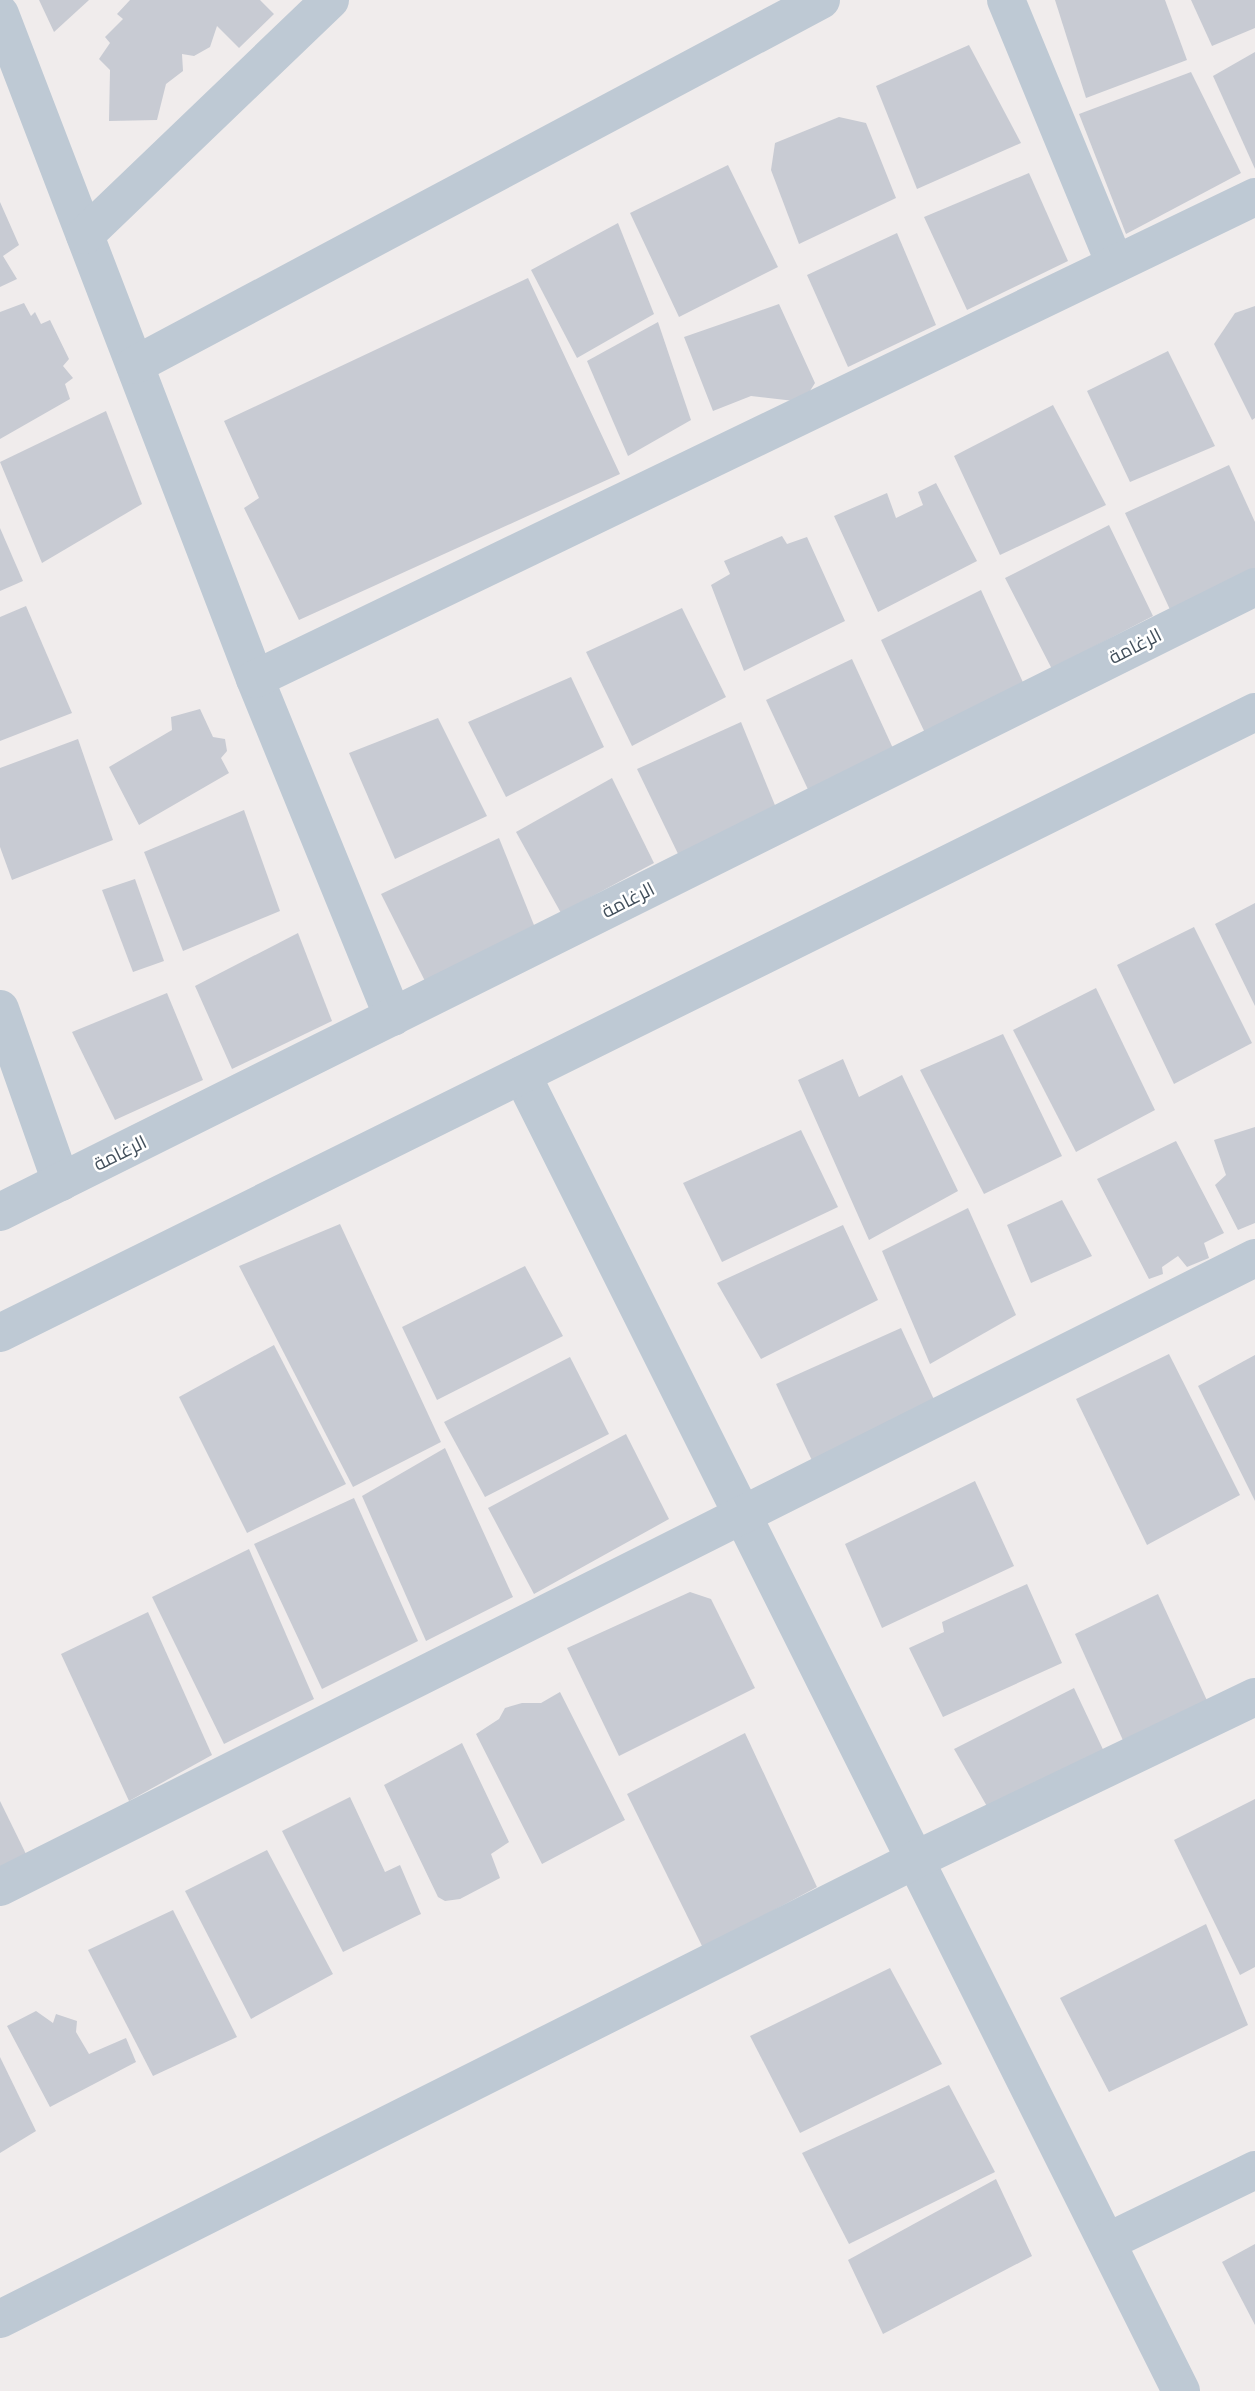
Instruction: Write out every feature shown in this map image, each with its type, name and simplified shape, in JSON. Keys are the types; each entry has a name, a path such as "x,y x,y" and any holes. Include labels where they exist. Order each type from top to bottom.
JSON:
{"street":[{"path":"85,235 330,0"},
{"path":"135,365 821,0"},
{"path":"1006,0 1115,264"},
{"path":"0,14 255,679 393,1017"},
{"path":"255,679 1255,197"},
{"name":"الرغامة","path":"0,1213 1255,587"},
{"path":"0,1333 1255,712"},
{"path":"0,1009 61,1182"},
{"path":"522,1075 1181,2391"},
{"path":"0,1887 741,1513 1255,1258"},
{"path":"0,2319 915,1860 1255,1697"},
{"path":"1107,2242 1255,2170"}],"building":[{"path":"39,0 89,0 54,32"},
{"path":"130,0 260,0 274,14 239,48 217,26 210,47 194,56 182,54 183,71 166,84 157,120 109,121 110,70 99,59 110,43 105,37 123,19 117,14"},
{"path":"1055,0 1165,0 1187,60 1086,98"},
{"path":"1191,0 1255,0 1255,28 1212,46"},
{"path":"969,45 1021,143 917,189 876,86"},
{"path":"1255,52 1255,169 1213,76"},
{"path":"1191,72 1241,173 1126,234 1079,114"},
{"path":"839,117 866,123 896,198 799,244 771,170 775,143"},
{"path":"728,165 778,267 679,317 630,213"},
{"path":"1029,173 1068,261 967,310 924,217"},
{"path":"0,202 19,245 3,256 17,279 0,287"},
{"path":"618,223 654,314 577,358 531,270"},
{"path":"897,233 936,325 848,367 807,275"},
{"path":"528,278 620,474 299,620 244,508 259,498 224,421"},
{"path":"24,303 31,316 35,312 41,324 50,320 69,359 63,366 73,378 65,384 70,399 0,439 0,312"},
{"path":"779,304 815,383 803,402 751,396 713,411 684,337"},
{"path":"1255,306 1255,418 1252,420 1214,344 1235,313"},
{"path":"658,322 691,420 628,456 587,361"},
{"path":"1168,351 1215,446 1130,482 1087,391"},
{"path":"1053,405 1106,505 1000,555 954,456"},
{"path":"106,411 142,504 42,563 0,462"},
{"path":"1229,465 1255,522 1255,578 1173,616 1125,513"},
{"path":"936,483 977,561 878,612 834,516 887,493 896,518 923,505 918,492"},
{"path":"1109,525 1153,616 1074,657 1055,675 1005,578"},
{"path":"0,528 23,581 0,591"},
{"path":"782,536 787,544 807,537 845,621 744,671 711,585 730,574 724,561"},
{"path":"981,590 1026,689 926,735 881,640"},
{"path":"26,606 72,713 0,741 0,617"},
{"path":"682,608 726,697 632,746 586,652"},
{"path":"852,659 897,757 812,798 766,700"},
{"path":"571,677 604,747 506,797 468,722"},
{"path":"200,709 213,737 225,739 227,751 221,758 229,773 139,825 109,767 172,730 171,717"},
{"path":"438,718 487,816 395,859 349,753"},
{"path":"741,722 779,815 681,860 637,769"},
{"path":"78,739 113,840 12,880 0,847 0,768"},
{"path":"612,778 654,863 561,913 516,832"},
{"path":"244,810 280,911 183,951 144,852"},
{"path":"499,838 538,935 429,989 381,894"},
{"path":"135,879 164,961 133,972 102,890"},
{"path":"1255,903 1255,1006 1215,924"},
{"path":"1194,927 1252,1043 1174,1084 1117,965"},
{"path":"298,933 332,1021 232,1069 195,986"},
{"path":"1096,988 1155,1110 1076,1152 1013,1030"},
{"path":"167,993 203,1080 115,1120 72,1032"},
{"path":"1003,1034 1062,1156 984,1194 920,1070"},
{"path":"843,1059 859,1097 902,1075 958,1191 869,1240 798,1080"},
{"path":"1255,1127 1255,1223 1238,1230 1215,1185 1226,1175 1214,1140"},
{"path":"801,1130 838,1207 722,1262 683,1183"},
{"path":"1176,1141 1224,1233 1204,1243 1209,1258 1187,1267 1178,1256 1162,1267 1163,1274 1149,1279 1097,1179"},
{"path":"1062,1200 1092,1256 1031,1283 1007,1225"},
{"path":"968,1208 1016,1315 930,1364 882,1251"},
{"path":"340,1224 441,1442 353,1487 239,1266"},
{"path":"843,1225 878,1300 761,1359 717,1283"},
{"path":"525,1266 563,1336 437,1400 402,1327"},
{"path":"901,1328 937,1406 816,1469 776,1384"},
{"path":"274,1345 346,1484 247,1533 179,1397"},
{"path":"1169,1354 1240,1495 1147,1545 1076,1399"},
{"path":"1255,1355 1255,1501 1198,1386"},
{"path":"570,1357 609,1434 485,1497 444,1422"},
{"path":"626,1434 669,1519 534,1594 488,1508"},
{"path":"445,1448 513,1597 426,1641 362,1496"},
{"path":"975,1481 1014,1566 882,1628 845,1544"},
{"path":"354,1498 418,1641 322,1689 254,1544"},
{"path":"249,1549 314,1699 224,1744 152,1597"},
{"path":"1027,1584 1062,1663 943,1717 909,1648 944,1632 942,1622"},
{"path":"690,1592 711,1599 755,1688 619,1756 567,1648"},
{"path":"1158,1594 1210,1707 1126,1747 1075,1634"},
{"path":"148,1612 212,1755 129,1801 61,1654"},
{"path":"1074,1688 1108,1760 992,1815 954,1749"},
{"path":"560,1692 625,1820 542,1864 476,1734 499,1719 505,1708 522,1703 541,1703"},
{"path":"745,1733 817,1887 703,1948 627,1794"},
{"path":"462,1743 509,1842 491,1854 500,1878 460,1899 445,1901 438,1897 384,1785"},
{"path":"350,1797 385,1872 400,1865 421,1914 343,1952 282,1831"},
{"path":"1255,1799 1255,1967 1240,1975 1174,1840"},
{"path":"0,1801 26,1854 0,1868"},
{"path":"267,1850 333,1974 251,2019 185,1891"},
{"path":"173,1910 237,2037 153,2076 88,1950"},
{"path":"1206,1924 1248,2025 1109,2092 1060,1998"},
{"path":"890,1968 942,2064 800,2133 750,2036"},
{"path":"36,2011 53,2023 56,2014 77,2021 76,2032 89,2054 126,2038 136,2062 50,2107 7,2026"},
{"path":"0,2057 36,2131 0,2153"},
{"path":"949,2085 995,2172 849,2244 802,2153"},
{"path":"996,2179 1032,2256 883,2334 848,2260"},
{"path":"1255,2244 1255,2325 1222,2262"}]}
